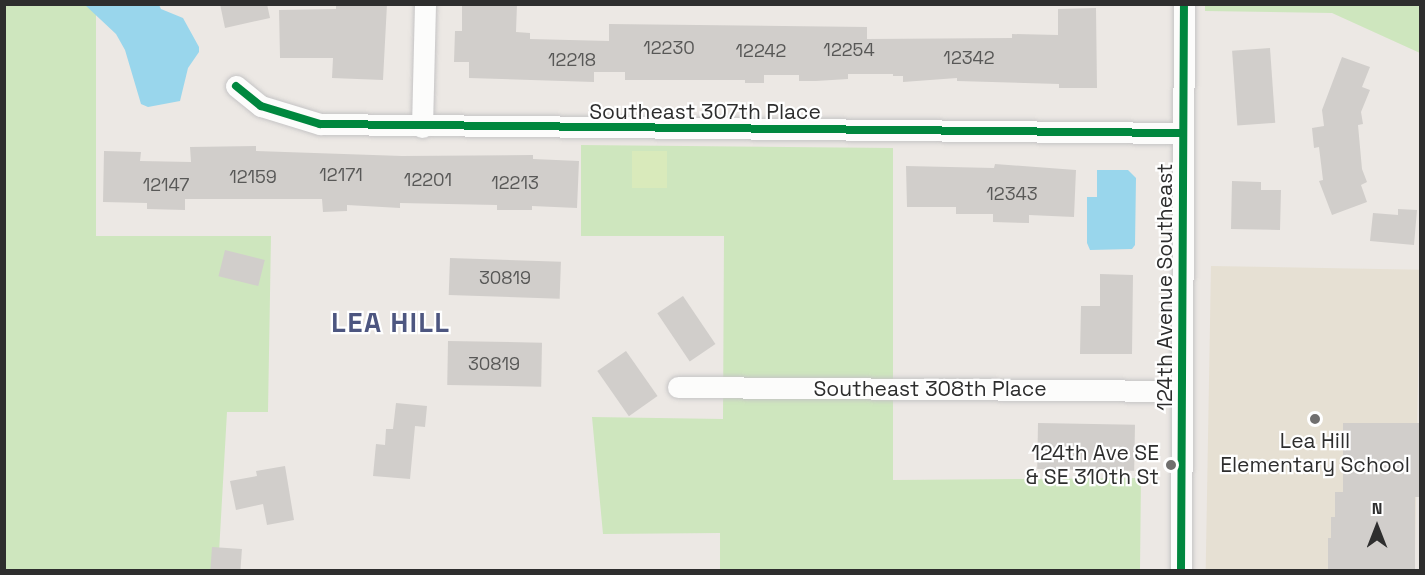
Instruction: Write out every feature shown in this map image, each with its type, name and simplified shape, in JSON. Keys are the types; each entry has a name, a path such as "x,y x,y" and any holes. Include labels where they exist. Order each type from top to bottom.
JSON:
{"street":[{"path":"422,127 425,4"},
{"name":"124th Avenue Southeast","path":"1181,570 1184,4"},
{"name":"Southeast 307th Place","path":"236,86 261,106 320,124 422,127 1184,133"},
{"name":"Southeast 308th Place","path":"678,387 1182,391"}],"shaded area":[{"name":"Lea Hill Elementary School","path":"1211,266 1420,270 1415,570 1206,570"}],"green space":[{"path":"4,5 96,5 96,236 271,236 268,412 227,412 218,570 5,570"},
{"path":"1205,5 1420,5 1420,53 1332,13 1205,11"},
{"path":"581,145 893,148 893,480 1141,478 1140,570 720,570 720,533 603,534 592,417 723,419 724,236 581,236"},
{"path":"632,151 667,151 667,188 632,188"}],"water":[{"path":"85,5 159,5 161,9 183,18 199,47 199,52 188,68 180,101 148,107 141,104 125,50 116,34"},
{"path":"1097,170 1128,170 1136,178 1135,245 1132,249 1090,250 1087,243 1087,197 1097,197"}],"building":[{"path":"220,4 267,4 270,18 225,28"},
{"path":"336,4 387,4 383,80 332,78 333,58 280,58 279,10 336,9"},
{"path":"462,4 517,4 516,32 530,33 530,39 609,41 609,24 867,27 867,39 1012,38 1012,34 1058,35 1058,9 1096,8 1097,88 1059,88 1059,84 957,81 957,78 903,82 903,76 893,76 893,74 848,74 848,79 816,81 799,81 799,75 764,75 764,83 745,83 745,80 625,80 625,72 594,72 594,82 469,78 469,62 454,62 455,31 462,31"},
{"path":"1270,48 1275,123 1237,125 1232,51"},
{"path":"1342,57 1370,67 1362,87 1370,90 1361,112 1363,124 1358,125 1362,169 1367,182 1361,185 1367,202 1332,215 1319,181 1323,180 1319,147 1314,148 1312,128 1324,126 1322,110"},
{"path":"256,146 256,151 402,156 533,155 533,159 579,161 577,208 532,206 532,210 497,210 497,205 400,203 400,208 347,205 347,211 323,212 322,199 185,199 185,210 147,209 147,203 103,202 104,151 141,152 140,161 191,162 190,147"},
{"path":"995,164 1076,170 1074,217 1029,215 1029,223 993,222 993,214 956,214 956,207 907,207 906,166 994,168"},
{"path":"1232,181 1261,182 1261,190 1281,190 1280,230 1231,229"},
{"path":"1398,209 1417,210 1414,245 1370,241 1373,213 1398,215"},
{"path":"225,250 265,260 258,286 218,276"},
{"path":"450,258 561,262 560,299 449,295"},
{"path":"1100,274 1133,275 1132,354 1080,354 1081,306 1100,306"},
{"path":"683,296 715,344 690,361 657,313"},
{"path":"448,341 542,343 541,387 447,385"},
{"path":"626,351 658,396 629,416 597,371"},
{"path":"396,403 427,406 425,427 415,426 410,479 373,476 376,444 385,445 386,429 393,429"},
{"path":"1038,423 1135,425 1134,471 1037,469"},
{"path":"1343,423 1420,423 1420,497 1415,497 1415,570 1328,570 1328,538 1331,538 1331,517 1335,517 1335,492 1343,492"},
{"path":"285,466 294,520 267,525 263,504 236,510 230,481 257,476 256,471"},
{"path":"212,547 242,549 240,570 210,570"}],"cycle path":[{"path":"1181,570 1184,4"},
{"path":"236,86 261,106 320,124 1183,133"}],"place":[{"name":"Lea Hill Elementary School","path":"1315,419"},
{"name":"124th Ave SE & SE 310th St","path":"1171,465"}],"district":[{"name":"LEA HILL","path":"391,323"}]}
